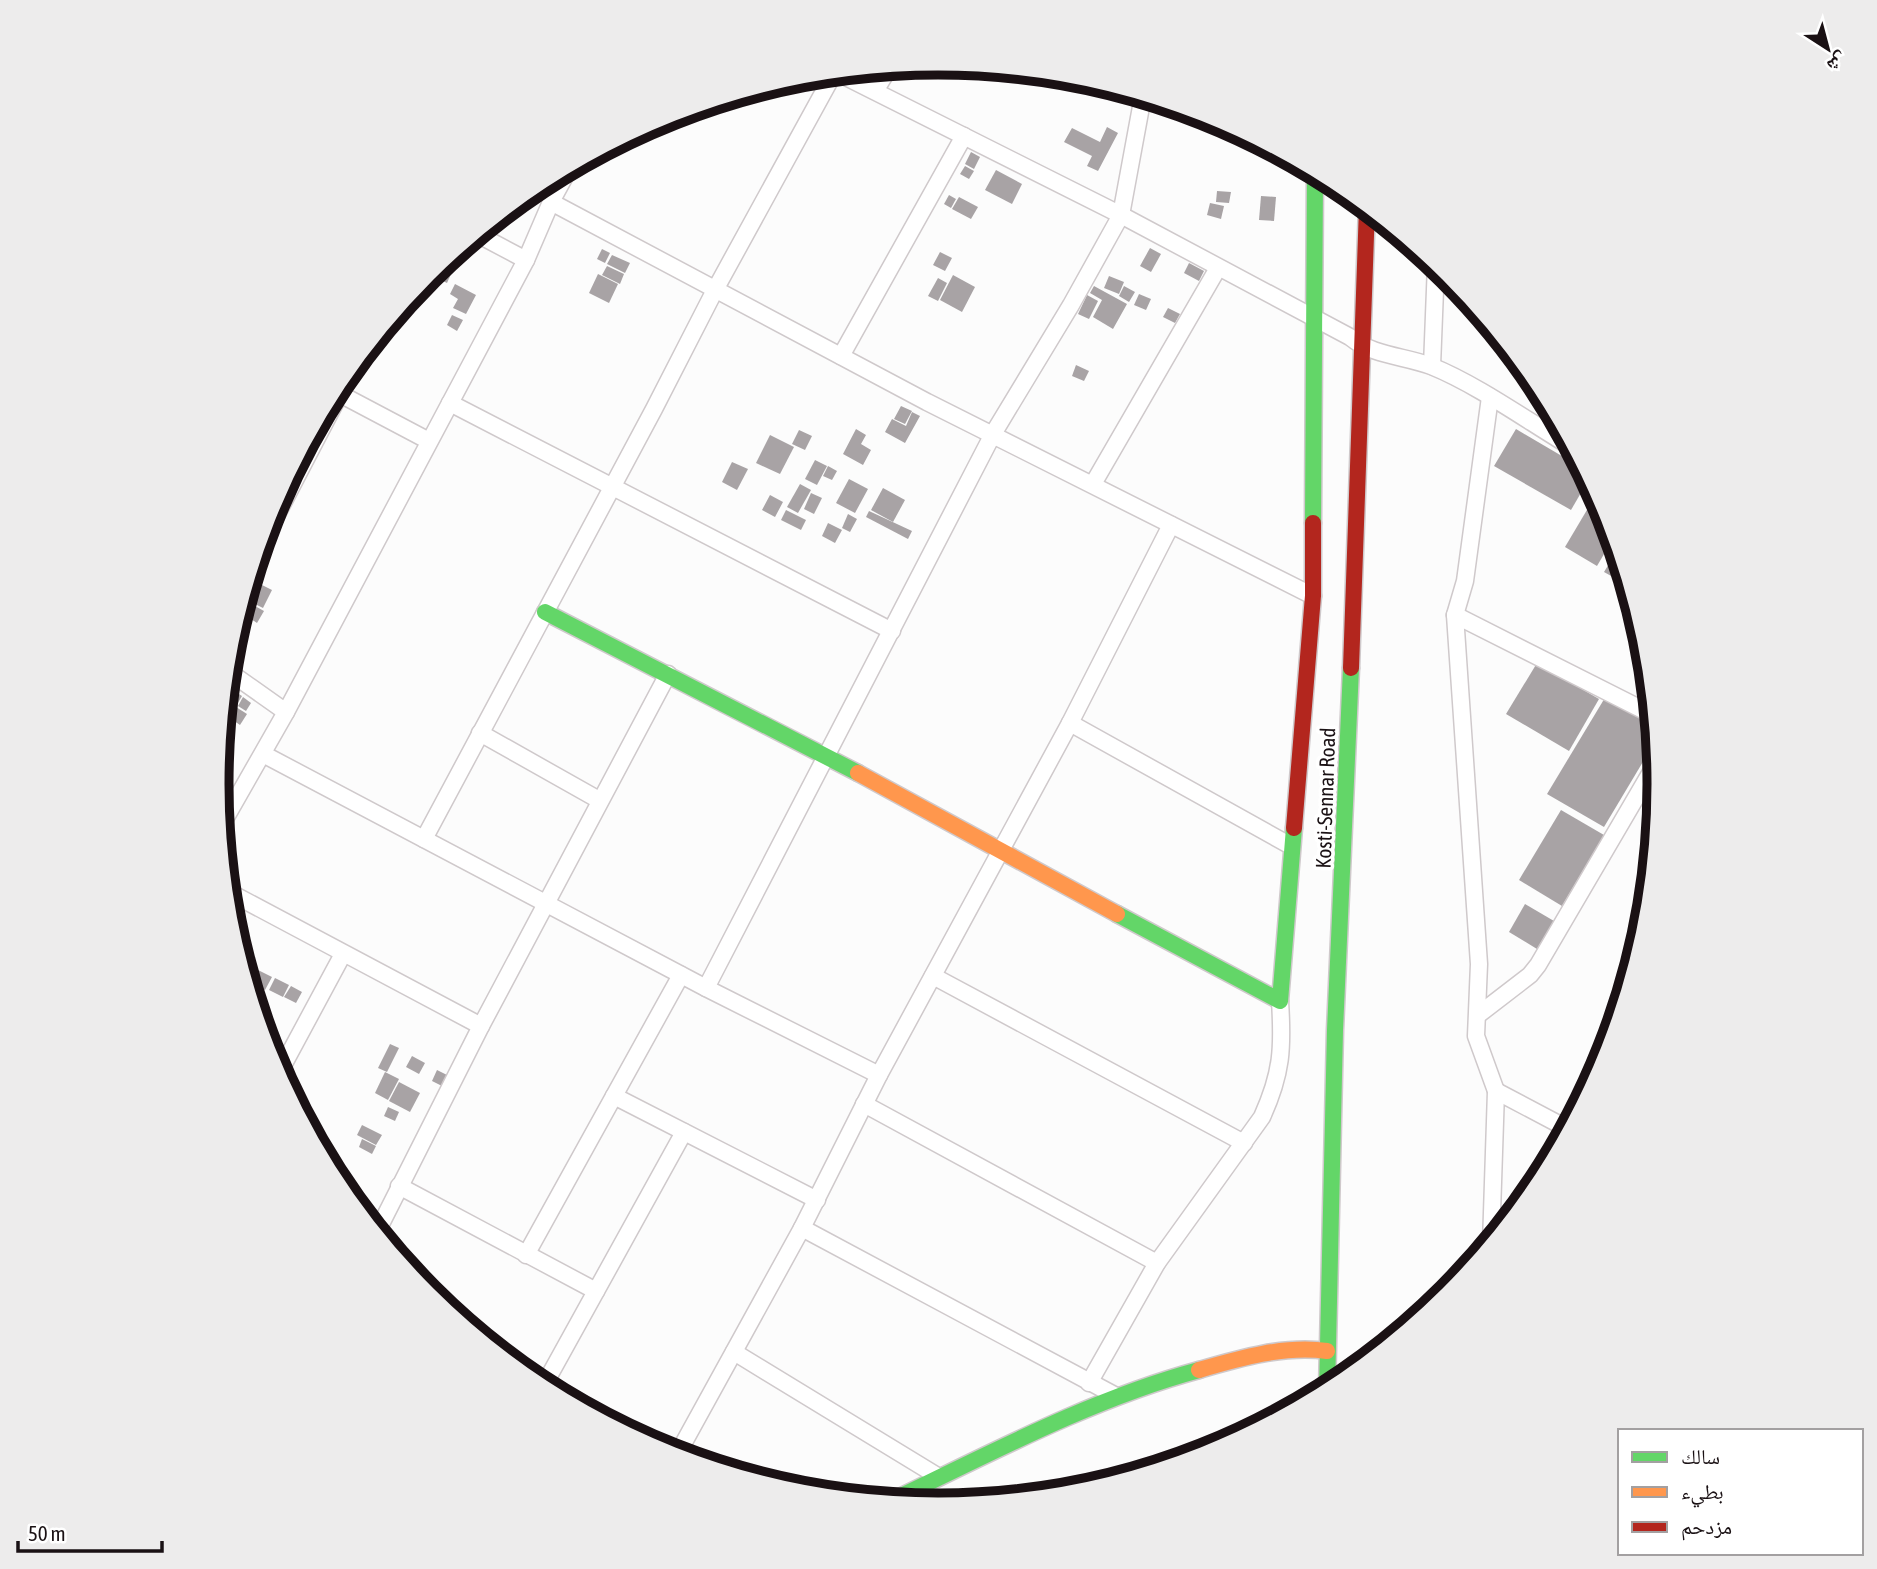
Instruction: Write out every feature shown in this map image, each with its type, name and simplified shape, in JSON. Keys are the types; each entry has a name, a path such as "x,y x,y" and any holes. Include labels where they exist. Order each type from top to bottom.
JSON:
{"main road":[{"path":"545,612 826,755 1280,1001 1313,596 1315,184"},
{"name":"Kosti-Sennar Road","path":"1326,1378 1335,1030 1344,855 1366,219"},
{"path":"908,1493 1116,1396 1154,1382 1214,1363 1307,1348 1327,1351"}],"street":[{"path":"875,91 882,78"},
{"path":"852,80 1121,215 1350,337 1361,346 1432,366 1490,397 1558,439"},
{"path":"424,839 715,290 830,84"},
{"path":"706,988 993,434 1121,215 1141,105"},
{"path":"841,356 964,136"},
{"path":"230,809 286,712 526,260 560,185"},
{"path":"551,202 841,356 1313,596"},
{"path":"486,239 526,260"},
{"path":"1093,484 1218,268"},
{"path":"1432,366 1435,279"},
{"path":"345,397 429,442"},
{"path":"1490,397 1465,581 1455,615 1479,964 1476,1040 1496,1091 1491,1228"},
{"path":"450,403 892,631"},
{"path":"682,1446 817,1200 864,1104 1070,723 1171,525"},
{"path":"1455,615 1644,710"},
{"path":"381,1223 599,800 668,674"},
{"path":"237,678 286,712"},
{"path":"1070,723 1291,846"},
{"path":"480,733 599,800"},
{"path":"263,754 681,975 879,1076"},
{"path":"1478,1015 1530,975 1538,965 1648,778"},
{"path":"230,799 234,801"},
{"path":"238,897 481,1026"},
{"path":"285,1061 343,954"},
{"path":"526,1255 681,975"},
{"path":"933,976 1244,1143"},
{"path":"1089,1383 1157,1263 1262,1117 1279,1072 1282,1052 1280,1001"},
{"path":"1496,1091 1560,1125"},
{"path":"614,1096 817,1200"},
{"path":"864,1104 1157,1263"},
{"path":"549,1377 684,1132"},
{"path":"399,1186 596,1291"},
{"path":"802,1228 1116,1396"},
{"path":"734,1352 939,1477"}],"building":[{"path":"1107,127 1118,133 1098,171 1087,166 1092,156 1064,142 1072,128 1100,142"},
{"path":"971,152 980,157 974,169 965,164"},
{"path":"965,166 974,171 969,179 960,174"},
{"path":"996,170 1022,184 1012,204 985,190"},
{"path":"1217,191 1231,192 1229,203 1216,202"},
{"path":"949,195 956,199 951,208 944,204"},
{"path":"1261,196 1276,197 1274,221 1259,220"},
{"path":"959,197 978,207 971,219 952,209"},
{"path":"1210,203 1224,206 1221,219 1207,215"},
{"path":"1150,248 1161,254 1151,272 1140,266"},
{"path":"602,249 610,253 605,263 597,259"},
{"path":"940,252 952,258 945,271 933,265"},
{"path":"612,255 630,263 625,273 607,264"},
{"path":"1189,263 1204,271 1199,281 1184,273"},
{"path":"607,266 624,274 620,284 602,275"},
{"path":"448,273 451,274 447,283 440,280"},
{"path":"598,274 618,284 609,303 589,293"},
{"path":"953,275 975,287 962,312 940,300"},
{"path":"1109,276 1124,282 1119,294 1104,288"},
{"path":"938,278 947,283 938,301 928,296"},
{"path":"455,284 476,295 466,314 453,308 458,299 450,294"},
{"path":"1094,286 1127,304 1113,329 1093,317 1102,300 1090,293"},
{"path":"1124,286 1135,292 1129,302 1119,296"},
{"path":"1139,294 1151,299 1146,310 1134,305"},
{"path":"1087,295 1098,301 1089,319 1078,314"},
{"path":"1168,308 1180,314 1175,323 1163,317"},
{"path":"452,315 463,320 457,331 447,325"},
{"path":"1076,365 1089,371 1084,381 1072,376"},
{"path":"901,406 912,411 905,424 894,419"},
{"path":"912,412 920,416 905,443 885,432 892,419 906,426"},
{"path":"856,429 866,435 861,444 871,450 863,465 843,454"},
{"path":"1516,429 1569,460 1583,489 1571,510 1494,466"},
{"path":"799,430 812,436 805,450 792,444"},
{"path":"770,435 794,447 780,474 756,463"},
{"path":"815,460 827,466 817,485 805,479"},
{"path":"732,462 748,469 737,490 722,482"},
{"path":"828,466 837,471 832,480 823,476"},
{"path":"849,479 868,489 855,513 836,503"},
{"path":"800,484 811,490 798,513 787,507"},
{"path":"883,488 905,500 893,522 871,510"},
{"path":"811,493 822,498 814,514 804,509"},
{"path":"770,495 783,502 775,517 762,510"},
{"path":"1590,505 1607,549 1597,566 1565,547"},
{"path":"786,510 806,520 801,530 781,520"},
{"path":"869,511 912,531 908,539 866,517"},
{"path":"848,514 857,519 850,532 842,528"},
{"path":"828,523 842,530 835,543 822,536"},
{"path":"1611,560 1617,579 1604,572"},
{"path":"262,585 272,590 263,608 253,603"},
{"path":"253,605 264,611 257,623 249,618"},
{"path":"1537,663 1599,699 1569,751 1506,714"},
{"path":"235,692 242,696 233,711"},
{"path":"1606,696 1644,718 1647,755 1604,827 1547,794"},
{"path":"243,697 251,703 246,711 238,706"},
{"path":"236,707 247,714 240,725 233,720"},
{"path":"1561,810 1604,835 1562,906 1519,880"},
{"path":"1525,904 1554,921 1537,949 1509,932"},
{"path":"253,967 272,977 265,990 259,987"},
{"path":"275,978 289,985 283,997 269,990"},
{"path":"291,986 302,992 296,1003 284,997"},
{"path":"390,1044 399,1048 387,1072 378,1068"},
{"path":"412,1056 425,1063 419,1074 406,1067"},
{"path":"437,1070 449,1076 444,1087 432,1081"},
{"path":"385,1072 399,1079 388,1100 375,1093"},
{"path":"399,1082 420,1093 410,1112 389,1101"},
{"path":"388,1107 399,1112 395,1121 384,1116"},
{"path":"362,1125 382,1135 376,1145 357,1135"},
{"path":"362,1139 376,1146 372,1154 359,1147"}],"traffic: fast":[{"path":"1313,523 1315,184"},
{"path":"545,612 858,773"},
{"path":"1327,1378 1335,1030 1351,668"},
{"path":"1117,914 1280,1001 1294,828"},
{"path":"908,1493 1081,1412 1159,1382 1199,1370"}],"traffic: slow":[{"path":"858,773 1117,914"},
{"path":"1199,1370 1279,1351 1327,1351"}],"traffic: jam":[{"path":"1351,668 1367,219"},
{"path":"1294,828 1313,596 1313,523"}]}
